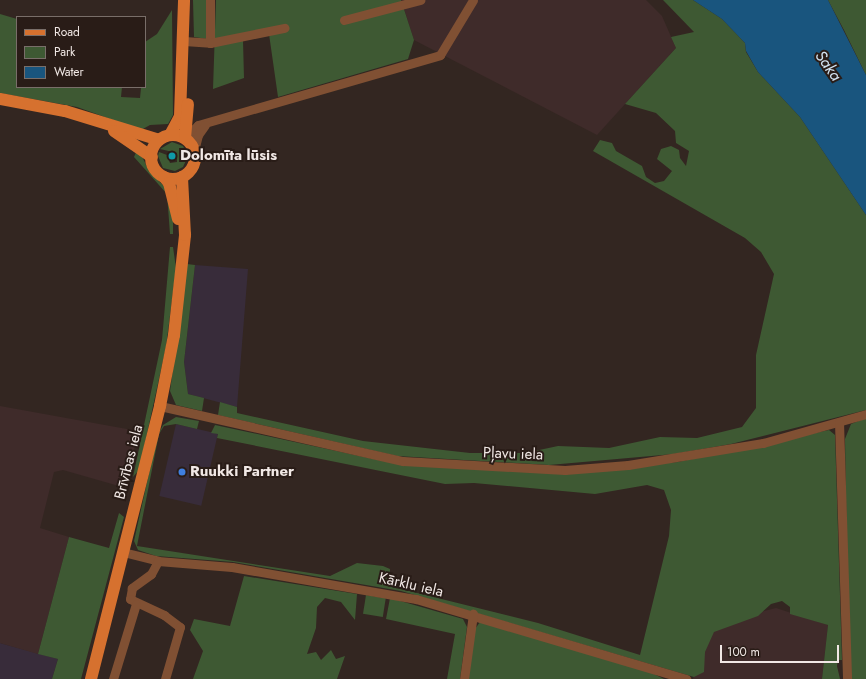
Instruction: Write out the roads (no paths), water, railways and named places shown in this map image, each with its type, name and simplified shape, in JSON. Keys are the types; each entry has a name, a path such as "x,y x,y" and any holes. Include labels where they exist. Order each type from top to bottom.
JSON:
{"main road":[{"path":"152,156 165,138 179,124 184,69 184,0"},
{"path":"99,121 152,156 155,168 164,177 182,177 192,169 184,69"},
{"path":"0,99 189,143"},
{"name":"Brīvības iela","path":"164,177 176,207 182,250"},
{"name":"Brīvības iela","path":"91,679 160,406 174,335 182,250 182,177"}],"street":[{"path":"210,0 210,43"},
{"path":"344,20 420,0"},
{"path":"189,143 206,124 440,55 473,0"},
{"path":"184,41 210,43 284,28"},
{"name":"Pļavu iela","path":"160,406 354,452 403,461 497,468 628,465 764,443 866,414"},
{"path":"839,422 847,679"},
{"name":"Kārklu iela","path":"123,552 158,561 232,568 372,590 473,614 686,679"},
{"path":"158,561 151,574 132,588 130,599 136,604 164,615 180,627 165,679"},
{"path":"113,679 136,604"},
{"path":"464,679 473,614"}],"water":[{"name":"Saka","path":"693,0 828,0 866,75 866,215 800,117 758,72 746,51 745,43 722,19"}],"place":[{"name":"Dolomīta lūsis","path":"172,156"},
{"name":"Ruukki Partner","path":"182,472"}]}
